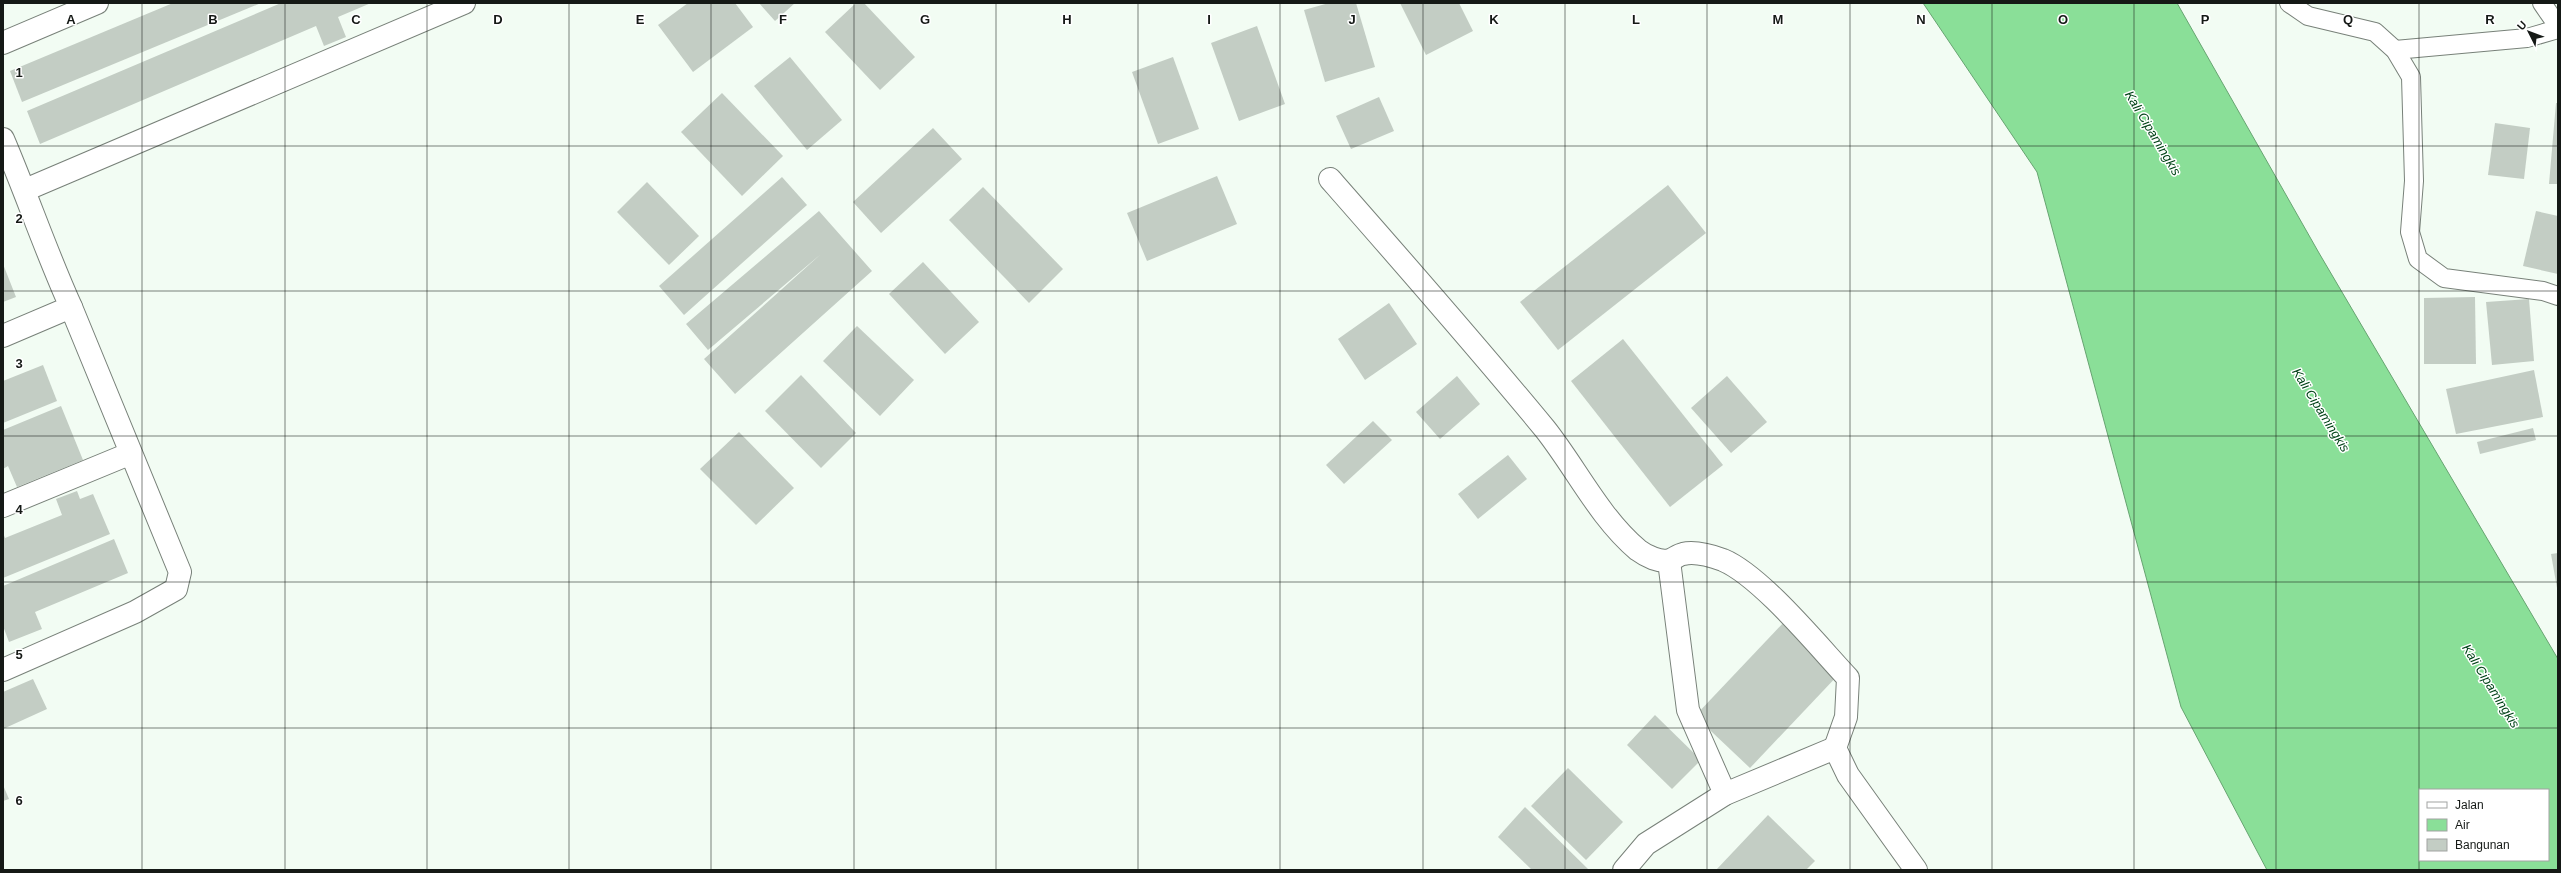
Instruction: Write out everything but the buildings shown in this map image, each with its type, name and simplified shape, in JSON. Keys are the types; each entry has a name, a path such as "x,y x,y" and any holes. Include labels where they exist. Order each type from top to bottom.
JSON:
{"street":[{"path":"3,43 97,3"},
{"path":"26,190 464,3"},
{"path":"3,139 9,167 26,190 43,244 129,454 180,572 176,589 135,612 3,670"},
{"path":"1330,179 1494,367 1567,457 1614,527 1640,552 1653,558 1669,561 1684,554 1702,554 1724,560 1762,588 1848,678 1846,717 1835,748 1848,775 1882,820 1916,870"},
{"path":"3,336 70,307"},
{"path":"3,506 129,454"},
{"path":"1669,561 1688,710 1725,794"},
{"path":"1624,870 1646,844 1725,794 1835,748"}],"lane":[{"path":"2289,3 2308,16 2375,32 2394,50 2412,77 2414,181 2410,232 2418,259 2444,278 2543,291 2558,296"},
{"path":"2542,3 2553,19 2558,22"},
{"path":"2394,50 2527,38 2558,29"}],"water":[{"name":"Kali Cipamingkis","path":"1923,3 2177,3 2319,253 2558,659 2558,870 2267,870 2181,707 2037,172"}]}
